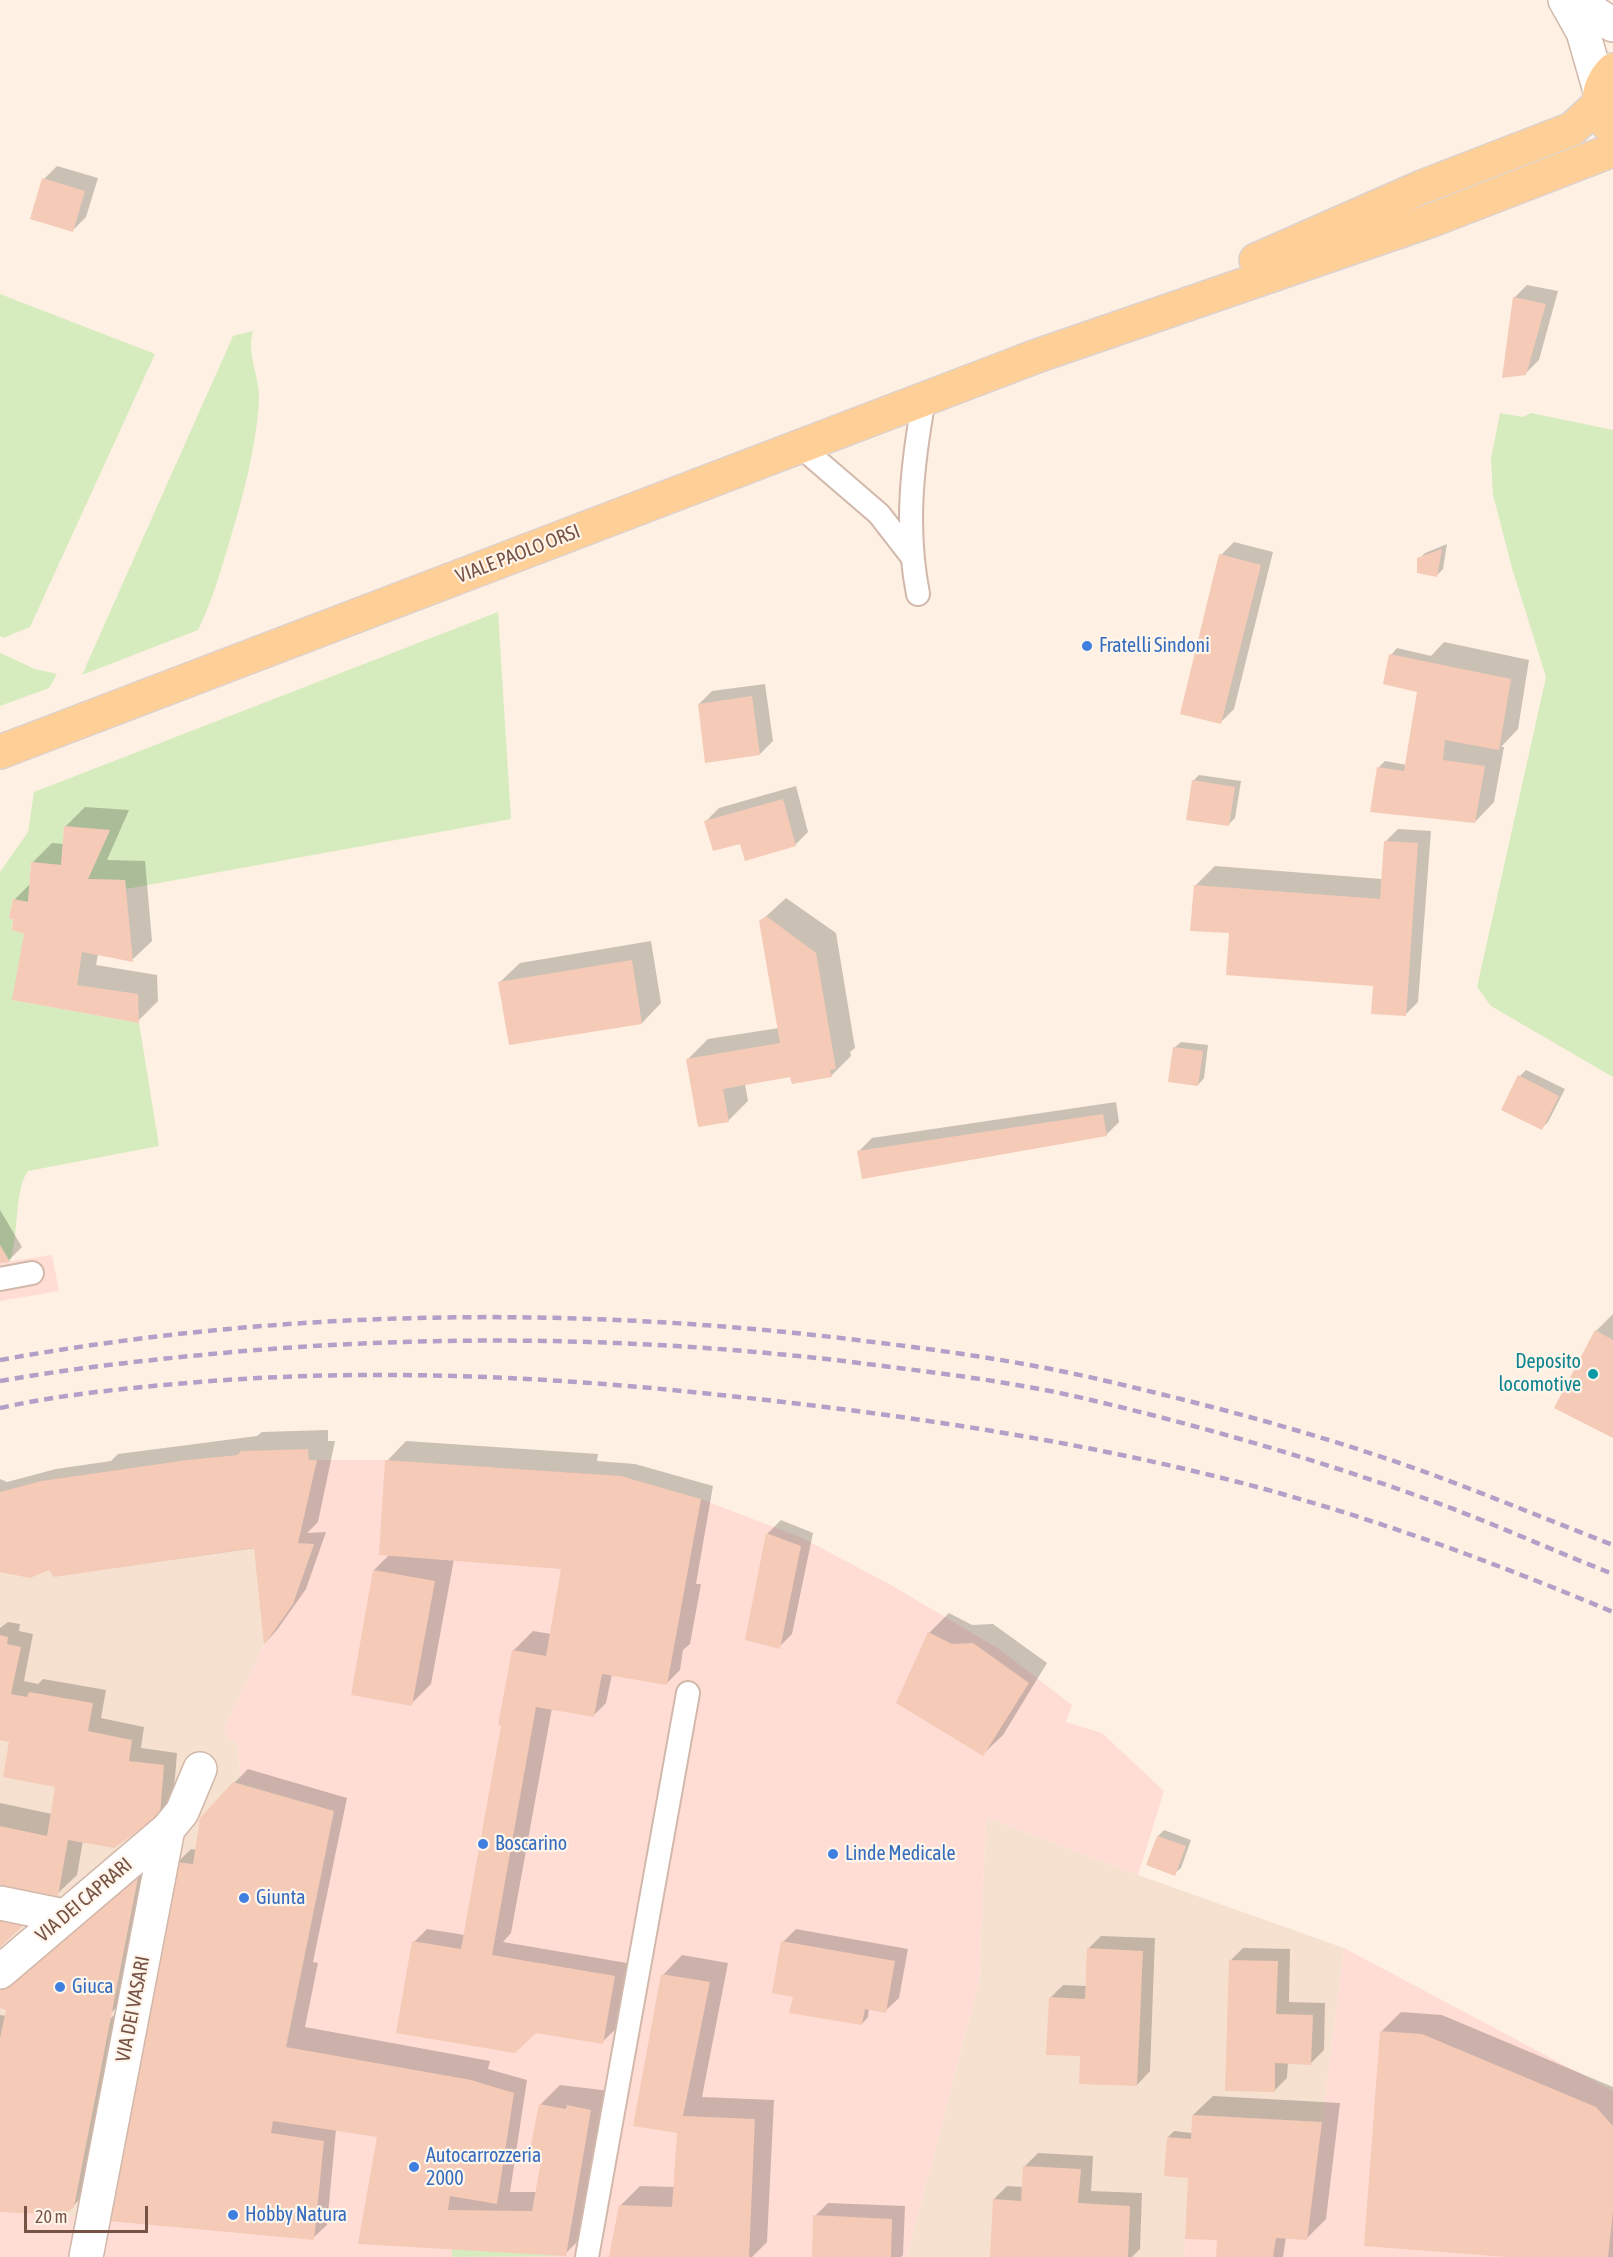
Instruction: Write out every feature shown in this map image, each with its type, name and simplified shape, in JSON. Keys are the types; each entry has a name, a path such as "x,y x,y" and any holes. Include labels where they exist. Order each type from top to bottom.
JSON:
{"main road":[{"path":"1037,356 1422,187 1572,129 1606,98"},
{"path":"1037,356 1432,220 1613,150"},
{"name":"VIALE PAOLO ORSI","path":"0,752 1037,356"}],"street":[{"path":"1565,0 1572,9 1582,32 1606,98"},
{"path":"1575,0 1613,26"},
{"name":"VIA DEI VASARI","path":"86,2257 168,1829 182,1812 200,1769"},
{"name":"VIA DEI CAPRARI","path":"0,1972 168,1829"},
{"path":"0,1903 64,1916"}],"lane":[{"path":"918,594 910,554 913,465 924,399"},
{"path":"800,446 879,514 910,554"},
{"path":"0,1279 33,1273"},
{"path":"587,2257 688,1693"}],"shaded area":[{"path":"52,1255 59,1291 0,1301 0,1263"},
{"path":"308,1449 309,1460 317,1460 299,1543 314,1544 293,1604 264,1645 224,1730 237,1741 241,1783 334,1811 249,2234 63,2215 0,2212 0,1492 41,1481 237,1455 241,1451"},
{"path":"317,1460 385,1460 621,1476 701,1499 802,1538 891,1585 999,1649 1072,1705 1066,1722 1102,1733 1164,1791 1138,1875 986,1817 979,1982 907,2257 0,2257 0,2212 63,2215 249,2234 334,1811 241,1783 237,1741 226,1737 228,1732 224,1730 264,1645 293,1604 314,1545 298,1543"},
{"path":"986,1817 1138,1875 1344,1948 1322,2122 1192,2115 1184,2257 907,2257 979,1982"},
{"path":"1344,1948 1613,2091 1613,2257 1184,2257 1192,2115 1322,2122"}],"green space":[{"path":"0,294 155,354 30,627 3,638 0,636"},
{"path":"253,331 251,349 259,403 248,474 212,598 198,630 82,675 233,336"},
{"path":"1500,413 1523,417 1531,413 1613,430 1613,1077 1491,1006 1477,987 1546,677 1512,568 1493,495 1491,459"},
{"path":"498,612 511,819 126,889 125,880 88,879 110,830 64,827 61,865 31,862 28,902 13,899 9,918 13,920 12,930 24,934 13,1000 139,1023 159,1146 28,1171 21,1189 10,1262 0,1245 0,872 28,832 34,792"},
{"path":"0,653 35,669 57,674 49,688 0,706"},
{"path":"452,2249 566,2256 452,2257"}],"building":[{"path":"42,178 85,191 73,232 30,219"},
{"path":"1513,297 1546,304 1526,375 1502,378"},
{"path":"1442,549 1437,577 1417,573 1417,558"},
{"path":"1219,554 1261,565 1221,724 1180,714"},
{"path":"1389,654 1511,679 1499,750 1445,740 1443,760 1485,766 1475,823 1370,812 1377,767 1404,771 1417,692 1383,684"},
{"path":"752,696 760,755 705,763 698,704"},
{"path":"1192,780 1235,787 1229,826 1186,820"},
{"path":"783,799 796,846 745,861 740,844 713,851 704,821"},
{"path":"64,826 110,830 88,879 125,880 133,962 82,952 77,985 138,994 139,1023 12,1000 24,934 12,930 13,920 9,918 13,899 28,902 31,862 61,865"},
{"path":"1384,841 1418,843 1406,1016 1371,1014 1373,986 1226,975 1229,933 1190,931 1194,885 1380,899"},
{"path":"766,916 816,953 836,1069 830,1070 832,1077 792,1084 790,1077 723,1089 729,1122 698,1127 686,1059 780,1043 759,921"},
{"path":"632,960 642,1024 509,1045 498,982"},
{"path":"1173,1047 1203,1051 1198,1086 1168,1082"},
{"path":"1518,1075 1559,1096 1542,1130 1501,1110"},
{"path":"1103,1114 1107,1136 862,1179 857,1151"},
{"path":"0,1245 10,1262 0,1263"},
{"name":"Deposito locomotive","path":"1595,1330 1613,1340 1613,1438 1554,1408"},
{"path":"308,1449 309,1460 317,1460 298,1543 314,1544 293,1604 264,1645 254,1548 54,1577 49,1570 30,1578 0,1572 0,1492 41,1481 237,1455 241,1451"},
{"path":"385,1460 621,1476 701,1499 667,1685 602,1674 594,1717 536,1707 492,1955 615,1976 603,2044 536,2033 515,2053 396,2033 412,1941 461,1949 501,1726 498,1725 512,1650 546,1656 561,1569 379,1555"},
{"path":"766,1533 801,1546 780,1649 745,1640"},
{"path":"373,1570 435,1581 412,1706 351,1695"},
{"path":"928,1632 952,1644 973,1643 1029,1683 983,1756 896,1703"},
{"path":"0,1635 8,1637 7,1644 21,1647 11,1694 27,1697 29,1692 93,1703 88,1731 132,1740 129,1761 164,1765 160,1815 114,1848 68,1840 58,1896 0,1885 0,1826 47,1836 55,1787 3,1777 9,1742 0,1740"},
{"path":"233,1782 334,1811 286,2047 471,2080 514,2093 497,2204 450,2196 448,2210 532,2211 541,2161 528,2160 539,2104 566,2109 567,2105 591,2110 566,2256 358,2244 377,2137 273,2121 271,2133 324,2141 314,2240 109,2221 177,1862 193,1864 200,1818"},
{"path":"1157,1836 1186,1846 1175,1876 1146,1865"},
{"path":"131,1877 138,1878 74,2207 63,2215 0,2212 0,2038 6,2010 0,2008 0,1990"},
{"path":"0,1917 27,1922 0,1947"},
{"path":"781,1941 895,1961 886,2013 865,2009 862,2025 789,2013 793,1997 772,1993"},
{"path":"1087,1948 1143,1951 1137,2086 1079,2084 1080,2056 1046,2055 1049,1997 1085,1999"},
{"path":"1229,1960 1278,1961 1276,2014 1313,2015 1311,2065 1275,2063 1275,2092 1225,2091"},
{"path":"661,1974 710,1982 683,2116 755,2119 749,2257 609,2257 619,2205 672,2207 677,2133 633,2126"},
{"path":"1380,2031 1422,2034 1596,2107 1613,2126 1613,2212 1608,2257 1506,2257 1364,2246"},
{"path":"1192,2115 1322,2122 1307,2240 1276,2238 1273,2257 1216,2257 1217,2240 1185,2239 1188,2178 1164,2176 1167,2137 1191,2139"},
{"path":"1023,2166 1081,2169 1078,2203 1130,2206 1128,2257 990,2257 993,2199 1021,2201"},
{"path":"813,2215 892,2219 891,2257 812,2257"}],"railway":[{"path":"0,1360 106,1343 213,1330 320,1322 428,1318 643,1321 857,1340 1041,1367 1228,1411 1395,1461 1613,1545"},
{"path":"0,1381 55,1372 222,1353 387,1343 553,1341 636,1344 801,1356 1016,1385 1069,1395 1218,1433 1421,1497 1613,1574"},
{"path":"0,1408 82,1394 164,1385 296,1376 362,1375 428,1375 560,1381 692,1392 830,1408 1035,1438 1238,1482 1333,1509 1428,1540 1613,1612"}],"place":[{"name":"Fratelli Sindoni","path":"1087,646"},
{"name":"Deposito locomotive","path":"1593,1374"},
{"name":"Boscarino","path":"483,1844"},
{"name":"Linde Medicale","path":"833,1854"},
{"name":"Giunta","path":"244,1898"},
{"name":"Giuca","path":"60,1987"},
{"name":"Autocarrozzeria 2000","path":"414,2167"},
{"name":"Hobby Natura","path":"233,2215"}]}
